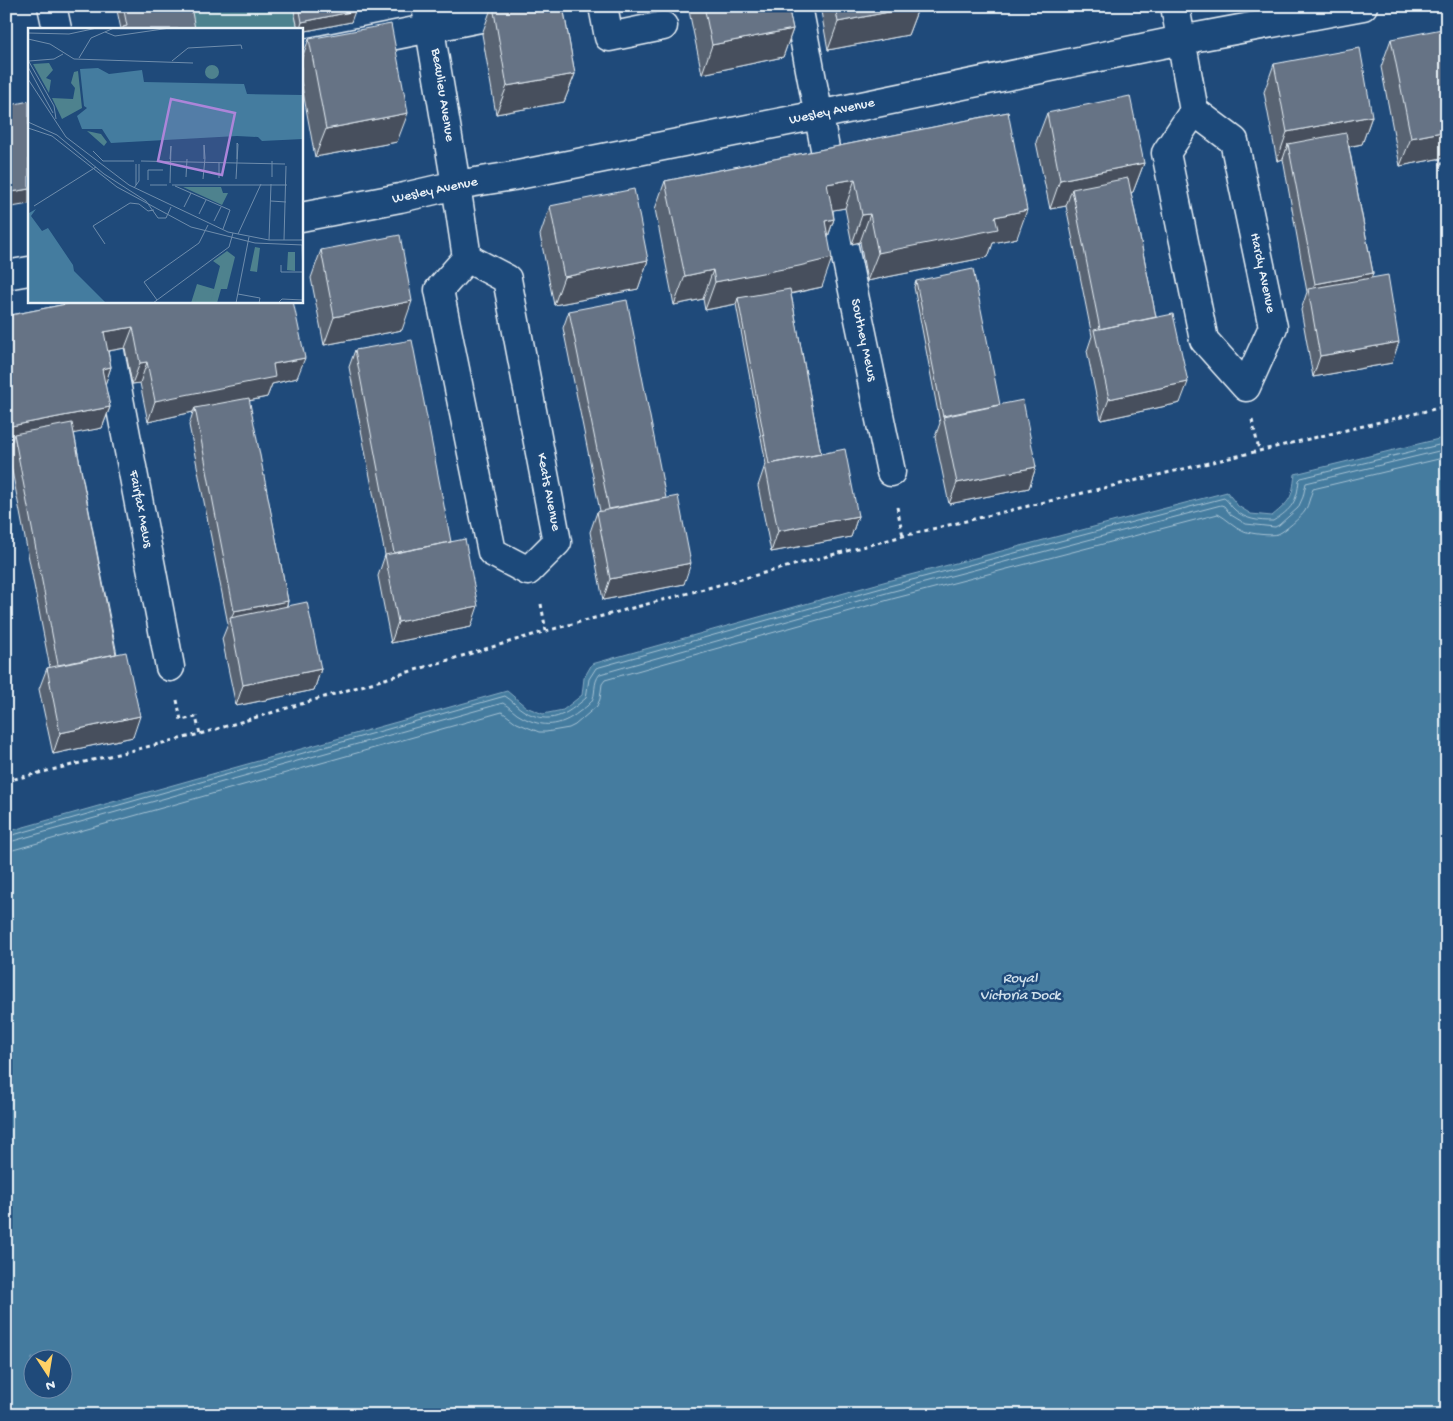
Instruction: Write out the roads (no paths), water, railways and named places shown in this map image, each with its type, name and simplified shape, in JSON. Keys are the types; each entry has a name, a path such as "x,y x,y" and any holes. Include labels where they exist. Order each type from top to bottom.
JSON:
{"street":[{"path":"52,6 57,28"},
{"path":"302,54 428,17 540,6"},
{"path":"603,6 609,37 663,26"},
{"path":"798,6 830,175"},
{"path":"1175,6 1194,111"},
{"name":"Wesley Avenue","path":"302,218 400,198 456,184 513,176 1181,40 1363,6"},
{"name":"Beaulieu Avenue","path":"428,17 456,184"},
{"name":"Hardy Avenue","path":"1194,111 1234,141 1273,327 1246,387 1204,340 1166,152 1194,111"},
{"path":"456,184 467,258"},
{"name":"Southey Mews","path":"836,209 891,472"},
{"name":"Keats Avenue","path":"467,258 507,280 557,542 528,571 492,552 439,290 467,258"},
{"path":"6,276 28,271"},
{"name":"Fairfax Mews","path":"110,350 170,667"}],"water":[{"name":"Royal Victoria Dock","path":"1447,437 1447,1415 6,1415 6,832 507,691 526,707 543,714 563,710 582,695 584,678 592,664 887,581 1227,492 1238,506 1251,514 1272,516 1290,498 1295,474"}]}
